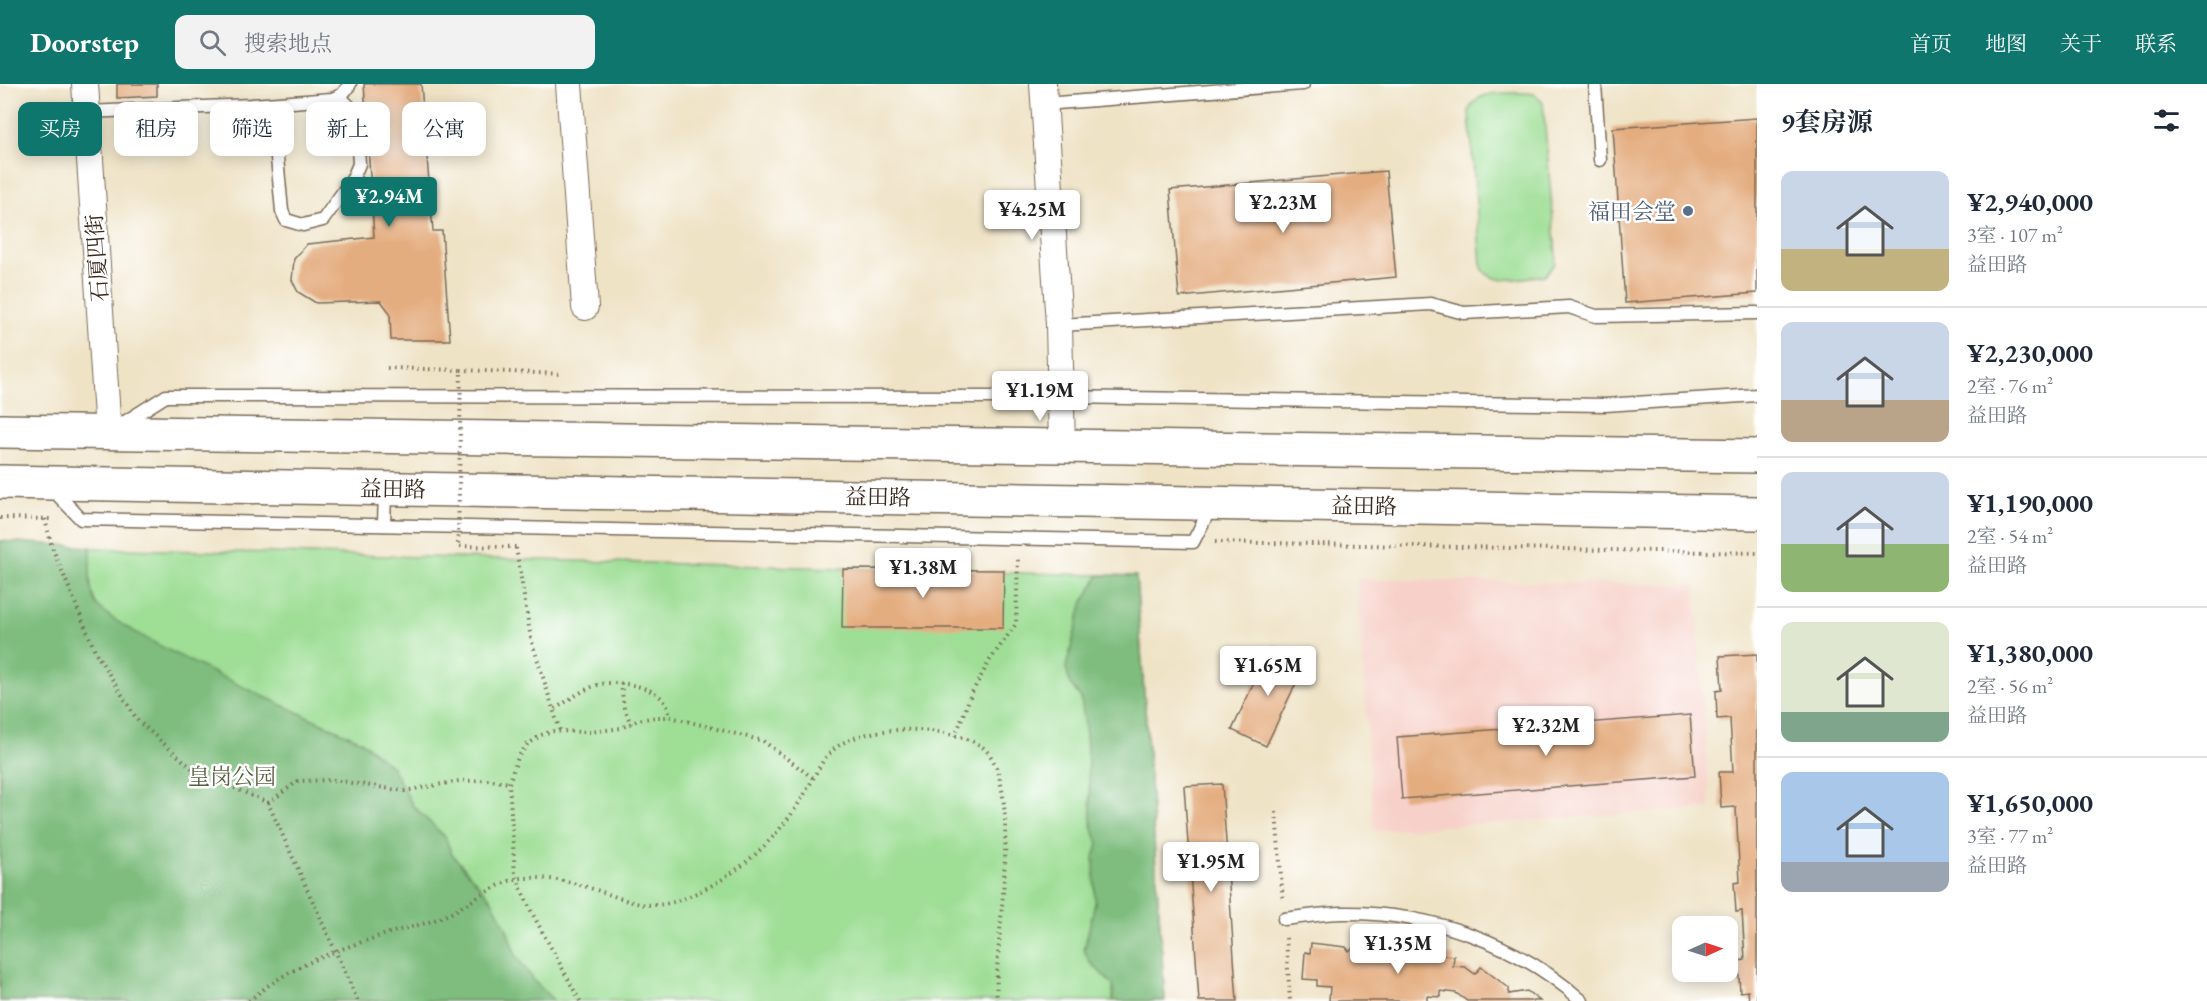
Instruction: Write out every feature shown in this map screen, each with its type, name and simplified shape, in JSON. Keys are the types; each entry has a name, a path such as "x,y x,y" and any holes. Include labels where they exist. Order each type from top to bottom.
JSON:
{"main road":[{"path":"0,431 1757,456"},
{"name":"益田路","path":"0,482 1757,513"}],"street":[{"name":"石厦四街","path":"85,84 86,102"},
{"path":"569,84 585,307"},
{"path":"1044,94 1059,325 1062,447"},
{"name":"石厦四街","path":"90,156 108,432"}],"lane":[{"path":"289,102 339,96 350,84"},
{"path":"1044,94 1303,84"},
{"path":"1595,87 1600,160"},
{"path":"277,156 282,211 286,220 303,225 323,220 353,178 359,164 356,113 339,96"},
{"path":"102,111 210,107"},
{"path":"1059,325 1431,304 1464,313 1569,307 1596,316 1757,313"},
{"path":"108,432 166,396 1061,397 1605,405 1757,395"},
{"path":"46,483 81,519 1193,542 1213,503"},
{"path":"384,525 385,489"},
{"path":"1284,919 1343,913 1390,916 1459,930 1513,953 1563,984 1582,1001"}],"path":[{"path":"387,368 567,375"},
{"path":"461,370 458,546 516,547 531,639 555,709 560,731"},
{"path":"0,518 81,519"},
{"path":"45,519 52,547 96,653 138,721 194,770 268,803 358,1001"},
{"path":"1193,542 1757,553"},
{"path":"955,737 971,694 990,660 1016,624 1018,558"},
{"path":"555,709 592,687 621,683 646,689 663,698 669,718"},
{"path":"621,683 624,708 631,724"},
{"path":"580,1001 530,909 513,866 509,783 512,768 527,745 542,735 560,731 591,732 621,728 656,717 669,718 763,741 813,778"},
{"path":"249,1001 260,991 335,950 443,917 517,878 572,882 634,904 666,904 675,901 722,880 752,859 767,845 788,818 831,751 857,737 891,730 920,730 955,737 979,745 990,756 1002,785 1006,840 998,930 997,1001"},
{"path":"268,803 298,781 333,780 405,791 459,782 491,780 509,783"}],"shaded area":[{"path":"1357,579 1695,585 1710,808 1374,831"}],"green space":[{"path":"1535,94 1543,103 1555,264 1545,275 1499,279 1485,272 1481,264 1469,111 1478,99 1485,95"},
{"name":"皇岗公园","path":"0,541 52,547 1136,576 1165,1001 0,1001"},
{"path":"0,541 91,547 91,589 95,602 109,615 136,633 218,675 361,741 392,767 413,806 445,837 452,854 491,899 506,927 516,956 535,982 554,1001 0,1001"},
{"path":"1099,575 1136,576 1165,1001 1113,1001 1113,985 1090,962 1084,950 1095,903 1094,858 1098,843 1092,827 1086,735 1081,698 1070,684 1066,667 1082,605"}],"building":[{"path":"117,84 157,84 157,96 117,98"},
{"path":"364,84 421,84 422,102 402,102 402,156 427,156 433,231 442,231 450,340 391,340 390,313 381,301 316,303 298,292 292,280 294,259 307,244 374,237 369,156 390,156 390,102 365,102"},
{"name":"福田会堂","path":"1757,118 1757,293 1625,303 1613,128"},
{"path":"1386,171 1396,277 1179,297 1170,190"},
{"path":"843,569 1004,570 1003,628 842,628"},
{"path":"1270,648 1305,664 1266,746 1232,730"},
{"path":"1757,654 1757,1001 1749,1001 1748,991 1740,992 1738,961 1745,960 1742,911 1736,912 1734,883 1740,882 1736,807 1721,808 1719,772 1733,772 1730,718 1717,719 1716,691 1722,690 1720,656"},
{"path":"1690,715 1695,776 1402,799 1397,737"},
{"path":"1222,784 1237,1001 1199,1001 1184,786"},
{"path":"1363,940 1404,943 1415,957 1419,953 1454,956 1453,966 1465,967 1475,974 1481,967 1509,988 1509,994 1527,991 1540,1001 1467,1001 1456,993 1441,991 1441,997 1427,996 1427,1001 1329,1001 1330,987 1317,986 1317,980 1303,979 1305,952 1310,953 1311,943 1346,947 1349,951"}],"place":[{"name":"福田会堂","path":"1688,211"}]}
